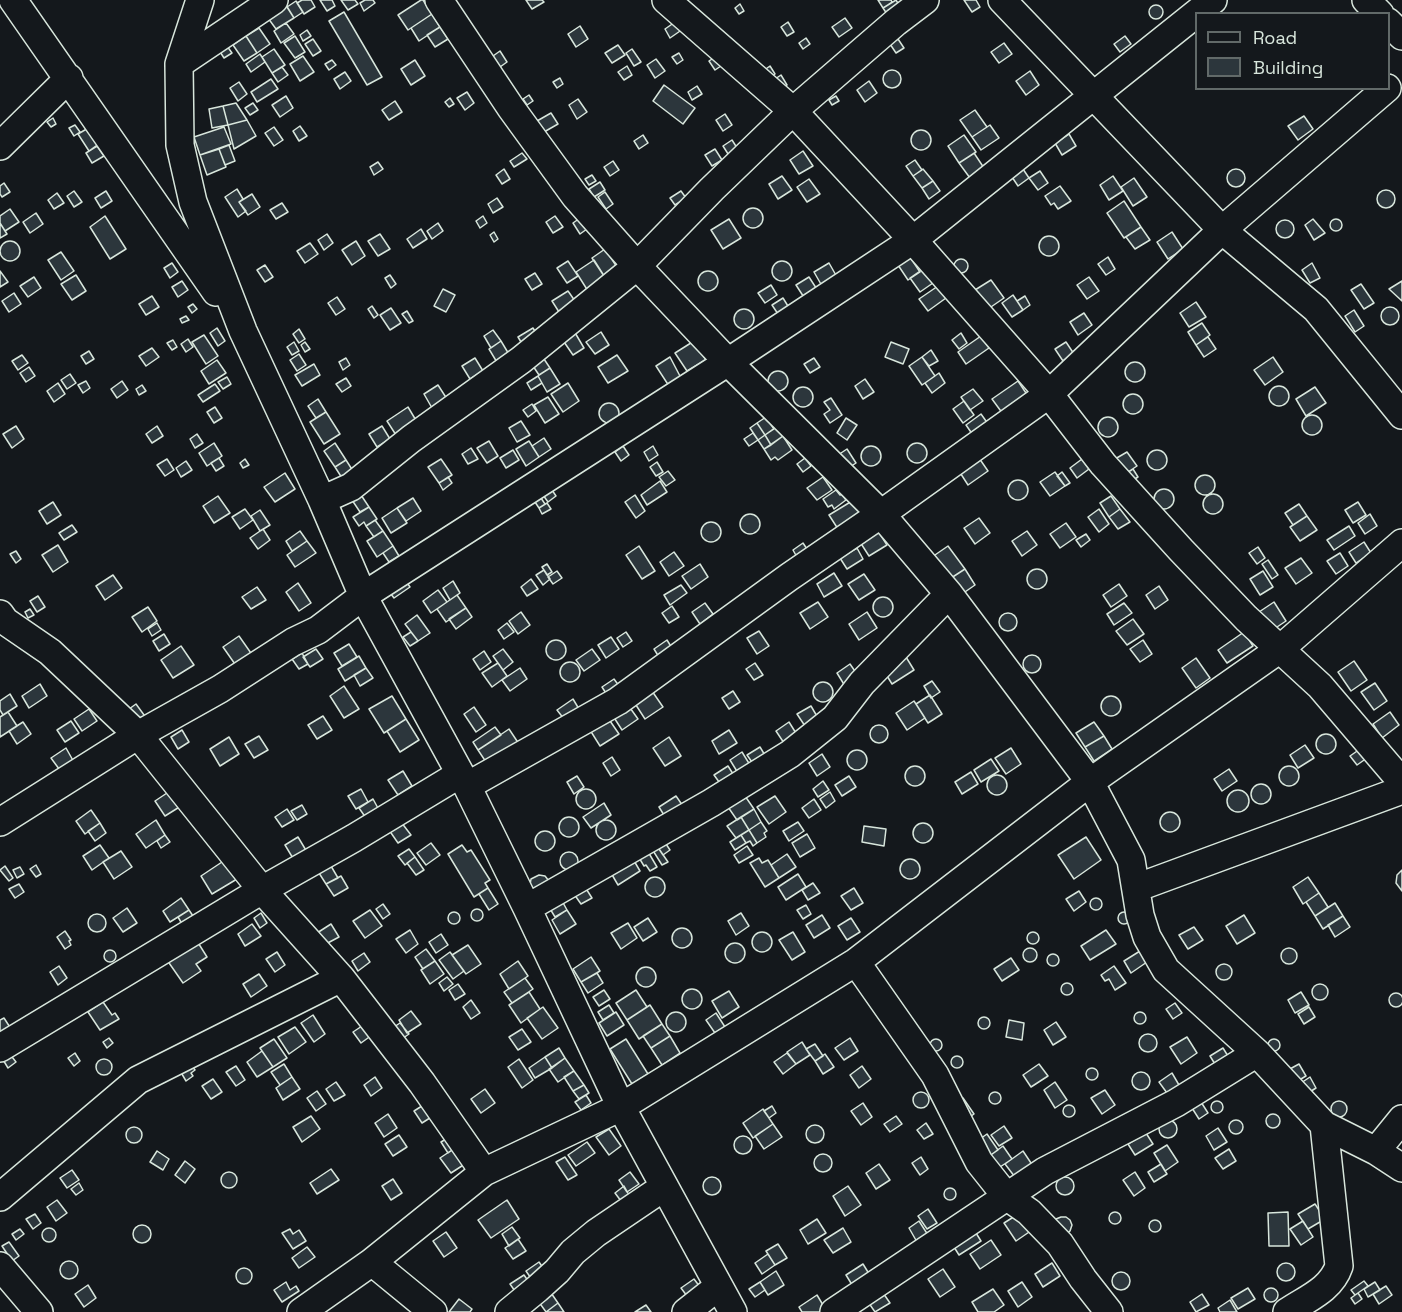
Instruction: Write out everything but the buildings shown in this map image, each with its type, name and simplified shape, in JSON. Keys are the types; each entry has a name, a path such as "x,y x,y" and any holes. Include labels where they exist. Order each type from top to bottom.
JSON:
{"street":[{"path":"13,0 243,331"},
{"path":"200,0 179,64 180,145 193,202 243,331 322,500 363,596 463,780 527,908 621,1107 732,1312"},
{"path":"179,64 274,0"},
{"path":"439,0 511,108 575,196 637,266 728,362 881,514 949,594 1090,782 1131,860 1147,937 1166,970 1257,1053 1324,1125 1376,1151 1402,1168"},
{"path":"666,0 793,111 913,240 1049,394 1103,464 1181,550 1246,618 1320,686 1402,782"},
{"path":"322,500 351,487 411,439 521,360 637,266 793,111 896,22 925,0"},
{"path":"1002,0 1222,230 1316,309 1402,415"},
{"path":"1198,12 1213,0"},
{"path":"1366,0 1378,12"},
{"path":"0,822 138,735 220,689 293,642 318,630 363,596 728,362 913,240 1195,14"},
{"path":"1390,23 1402,36"},
{"path":"1390,86 1402,76"},
{"path":"0,146 69,78"},
{"path":"0,1047 262,890 354,838 618,701 1049,394 1222,230 1386,90"},
{"path":"301,1312 372,1262 484,1172 621,1107 856,962 1090,782 1280,649 1402,543"},
{"path":"527,908 711,803 790,754 835,718 862,683 949,594"},
{"path":"2,622 50,652 138,735 262,890 341,978 422,1083 484,1172"},
{"path":"1136,888 1402,790"},
{"path":"856,962 935,1075 979,1162 1006,1196 1029,1212 1060,1244 1083,1279 1109,1312"},
{"path":"0,1197 138,1080 341,978"},
{"path":"834,1312 1045,1171 1176,1103 1257,1053"},
{"path":"1376,1151 1402,1119"},
{"path":"1287,1312 1328,1286 1335,1278 1339,1266 1324,1125"},
{"path":"509,1312 557,1271 573,1252 596,1233 664,1187"},
{"path":"372,1262 433,1312"},
{"path":"0,1266 39,1312"},
{"path":"686,1312 719,1286"}]}
